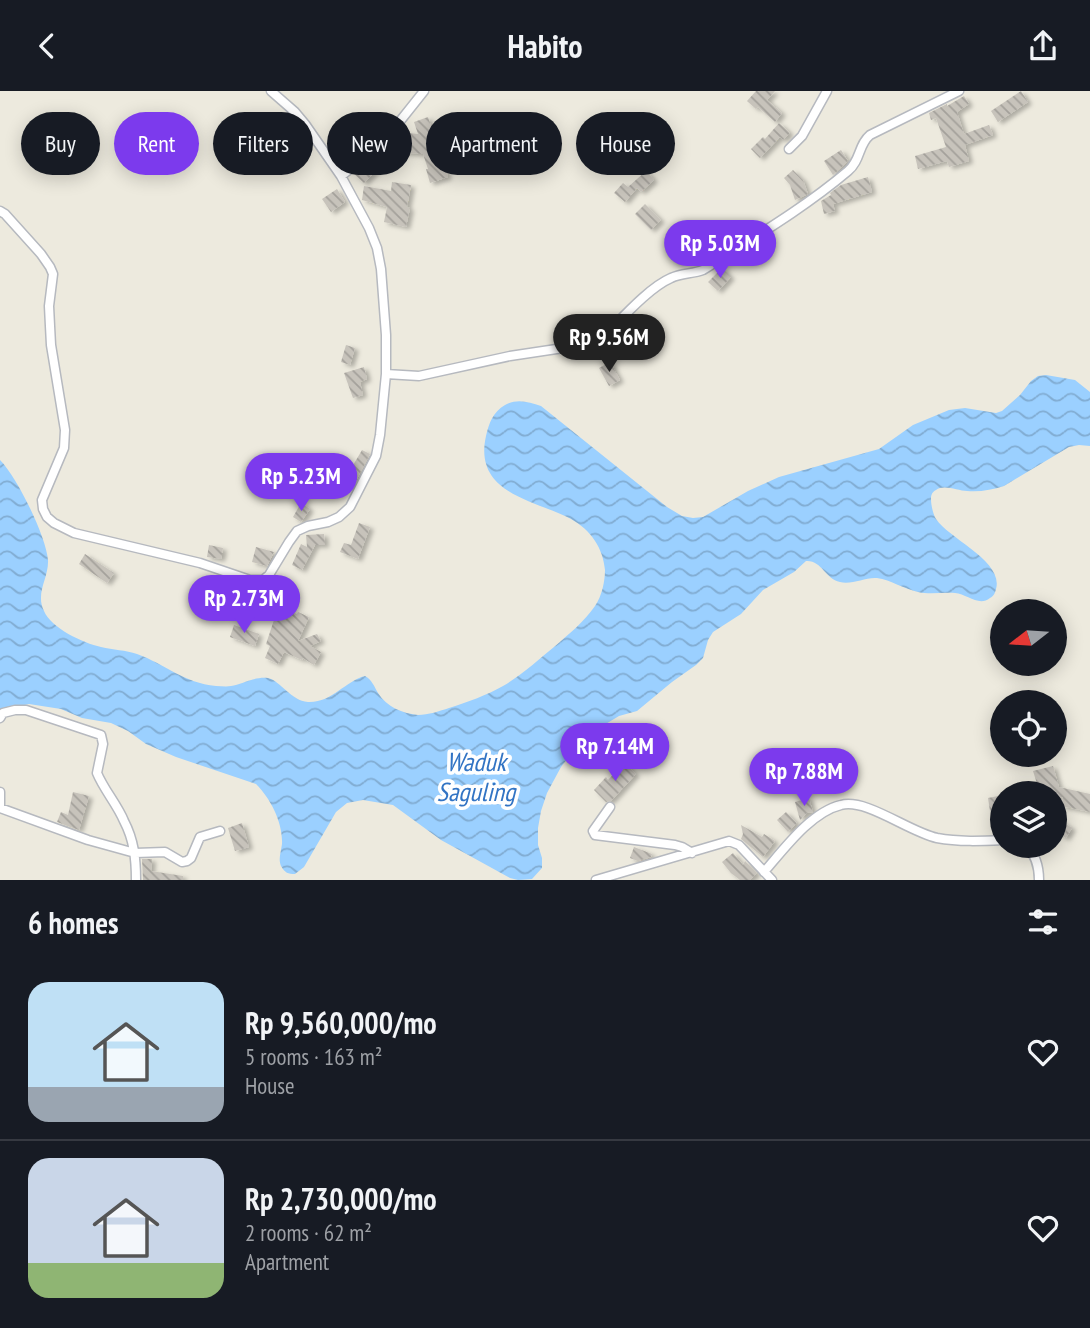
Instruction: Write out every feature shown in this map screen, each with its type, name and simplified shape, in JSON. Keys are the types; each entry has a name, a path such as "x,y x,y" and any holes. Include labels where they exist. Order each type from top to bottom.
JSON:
{"street":[{"path":"0,211 29,239 46,260 53,274 49,306 51,345 65,439 64,448 42,500 47,517 74,533 200,563 250,580 263,580 298,531 339,517 350,507 376,456 386,374 381,269 369,228 341,176 305,124 271,91"},
{"path":"341,176 381,145 424,91"},
{"path":"789,149 802,136 827,91"},
{"path":"386,374 419,376 497,359 583,345 597,339 607,333 659,284 676,276 704,270 778,224 813,198 853,166 862,142 870,135 960,91"},
{"path":"0,718 3,713 9,711 26,711 101,735 103,744 97,773 124,820 135,853 136,880"},
{"path":"0,792 0,808 88,840 135,853 165,852 179,861 187,862 200,837 220,831"},
{"path":"764,871 804,828 822,813 844,803 860,805 936,838 990,840"},
{"path":"610,807 593,831 594,835 675,845 692,853"},
{"path":"596,880 729,841 739,845 772,880"},
{"path":"1034,858 1039,880"}],"water":[{"name":"Waduk Saguling","path":"1046,375 1075,380 1090,392 1090,446 1069,447 1004,486 977,491 939,488 931,496 936,519 992,569 996,589 992,596 977,601 955,593 923,593 877,578 840,582 816,563 806,561 794,572 763,590 741,614 713,632 703,658 696,665 637,711 619,716 584,737 561,767 547,793 538,828 542,868 532,879 510,878 441,840 393,805 363,800 347,803 336,812 304,867 295,874 289,873 280,863 282,836 278,820 267,797 256,784 176,757 146,744 111,723 82,718 61,709 29,704 0,714 0,460 22,493 46,550 48,567 41,598 44,611 53,623 68,634 94,645 137,654 205,684 229,686 268,678 296,698 308,702 331,696 365,676 390,706 406,713 422,715 477,698 517,677 581,623 595,606 603,588 604,562 599,547 590,534 571,519 510,492 498,483 489,471 484,455 486,436 492,418 505,405 518,401 541,406 667,507 682,516 693,518 703,517 779,477 879,449 913,425 949,410 965,408 996,413 1002,411 1031,381"}],"building":[{"path":"756,91 775,91 767,100 782,113 775,122 747,101"},
{"path":"1021,91 1028,102 998,122 991,111"},
{"path":"964,96 969,104 957,112 964,134 989,125 993,135 965,145 969,161 949,167 947,161 918,169 915,156 946,147 936,118 931,120 929,113"},
{"path":"426,118 426,163 423,154 412,153 412,133 418,134 414,122"},
{"path":"779,123 790,133 783,140 780,137 760,158 751,149 763,137 765,139"},
{"path":"841,150 848,161 833,175 824,161"},
{"path":"793,170 803,180 808,194 795,200 790,185 784,178"},
{"path":"355,175 372,175 364,183"},
{"path":"428,175 447,175 448,177 430,183"},
{"path":"642,175 650,175 654,180 641,192 637,188 625,202 614,193 623,183 628,187"},
{"path":"868,177 872,192 833,204 835,211 824,214 821,201 831,195 830,193 841,185"},
{"path":"392,182 411,185 406,227 384,222 387,207 362,200 364,186 391,191"},
{"path":"337,189 345,202 331,212 322,199"},
{"path":"645,204 661,220 651,230 635,214"},
{"path":"674,239 686,255 676,262 665,246"},
{"path":"722,268 731,277 718,291 708,282"},
{"path":"346,345 355,348 350,365 341,362"},
{"path":"610,362 620,380 609,386 599,368"},
{"path":"364,367 367,379 360,382 363,395 353,398 344,373"},
{"path":"362,450 370,454 356,481 348,478"},
{"path":"301,503 310,509 301,522 293,517"},
{"path":"359,523 370,527 358,559 340,552 344,543 351,545"},
{"path":"324,534 325,545 315,545 302,570 292,565 301,544 307,547 306,535"},
{"path":"209,545 223,548 221,559 207,557"},
{"path":"256,547 274,552 267,566 252,562"},
{"path":"85,554 114,573 107,583 79,564"},
{"path":"278,608 309,617 298,641 317,634 321,641 310,646 321,652 314,665 284,652 278,664 265,658 270,646 266,644"},
{"path":"234,625 259,634 255,646 230,637"},
{"path":"624,763 636,774 611,801 606,802 594,790"},
{"path":"1053,767 1057,781 1036,781 1033,771"},
{"path":"1067,789 1090,794 1090,812 1067,807"},
{"path":"73,792 89,796 79,830 57,822 61,812 68,815"},
{"path":"809,798 813,812 807,813 800,820 795,802"},
{"path":"786,812 797,823 788,832 777,820"},
{"path":"242,823 249,847 235,851 228,828"},
{"path":"741,825 775,841 763,857 741,839"},
{"path":"634,847 652,854 651,857 638,861 630,858"},
{"path":"733,853 743,865 745,861 757,873 750,880 740,880 722,862"},
{"path":"142,859 152,859 151,871 183,876 183,880 143,880"}]}
